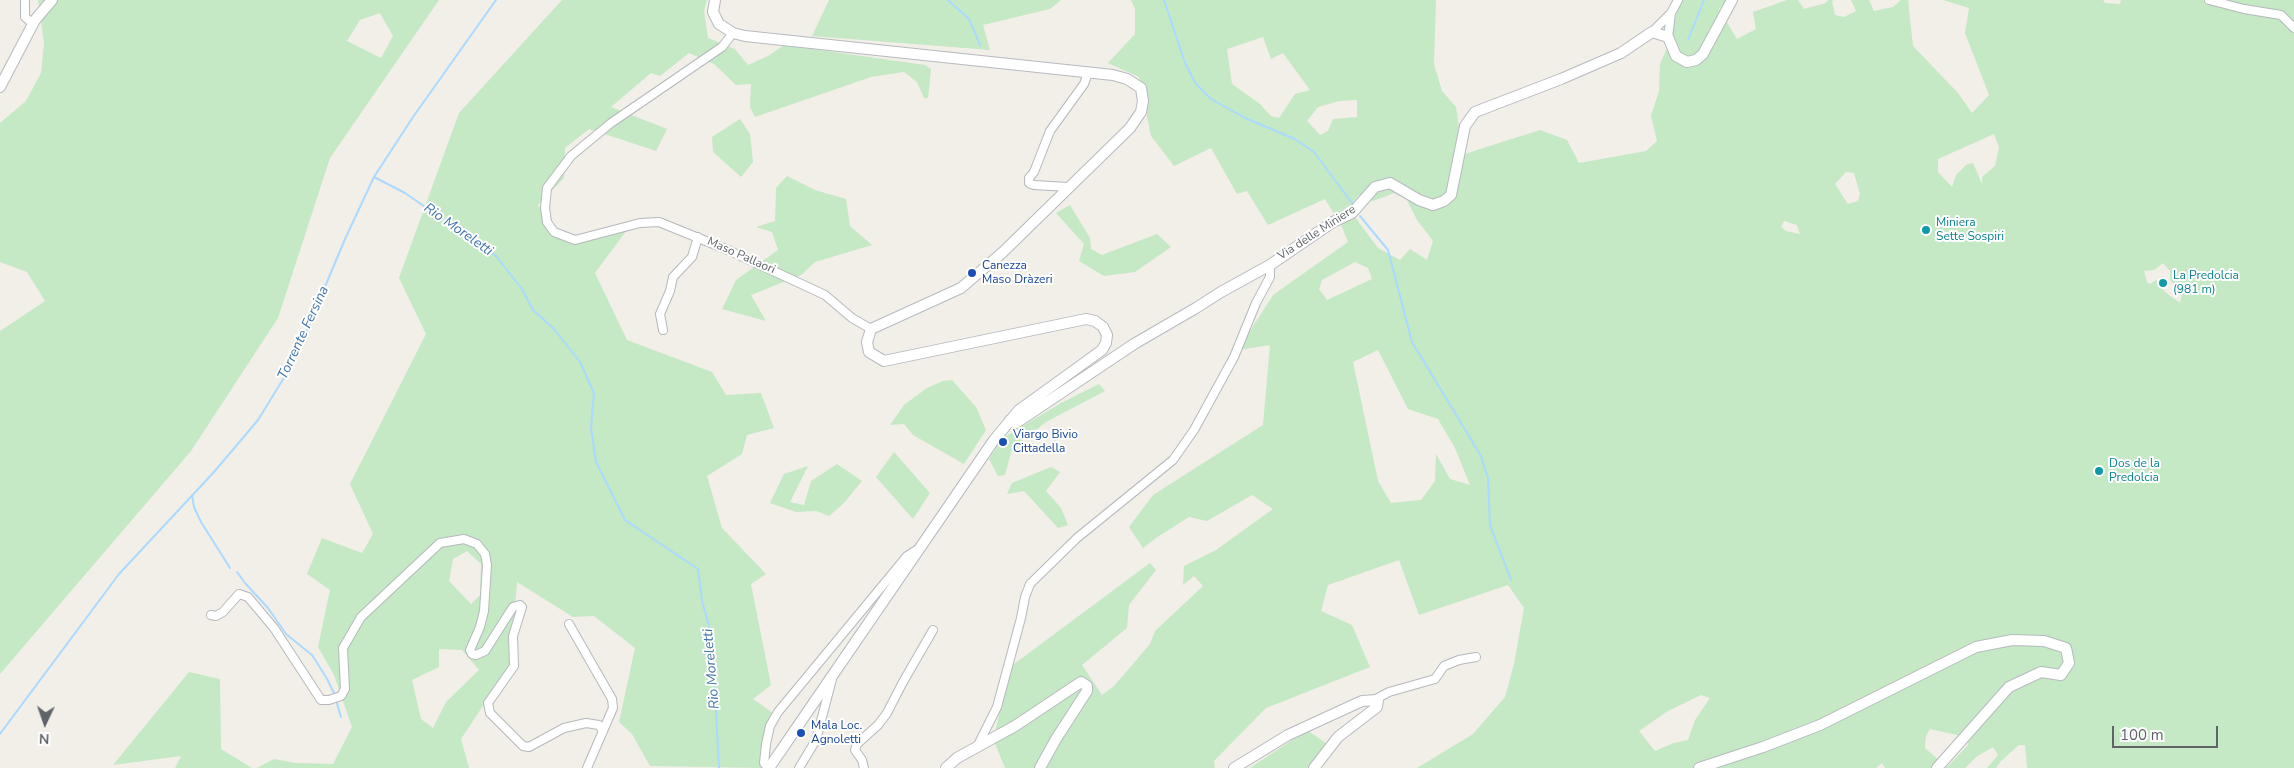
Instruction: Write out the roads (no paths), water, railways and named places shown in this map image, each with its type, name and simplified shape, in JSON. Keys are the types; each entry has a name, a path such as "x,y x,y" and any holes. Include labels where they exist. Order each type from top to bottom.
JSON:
{"street":[{"path":"26,0 25,17 33,24"},
{"path":"0,87 33,24 52,0"},
{"path":"715,0 713,12 719,24 745,36 1113,75 1127,79 1141,88 1143,101 1141,112 1130,128 1003,252 961,288 871,329 867,342 869,352 884,361 1086,319 1095,320 1103,327 1107,335 1106,343 1102,350 1019,410 1010,420 920,548 832,679 768,768 764,763 766,744 770,726 778,712 907,556 920,548"},
{"path":"1668,37 1652,32 1671,13 1678,0"},
{"path":"1671,13 1668,37 1676,56 1687,62 1696,60 1703,54 1732,0"},
{"path":"2209,0 2281,15 2294,28"},
{"path":"698,237 659,222 640,223 575,240 554,232 547,222 545,208 547,188 576,151 611,123 722,47 733,32"},
{"name":"Via delle Miniere","path":"1010,420 1016,423 1134,344 1270,265 1333,222 1352,213 1375,186 1390,183 1419,200 1433,204 1444,201 1451,195 1465,126 1475,112 1612,57 1652,32"},
{"path":"1068,188 1029,183 1029,178 1034,172 1035,164 1050,131 1084,84 1088,73"},
{"name":"Maso Pallaori","path":"663,330 660,314 670,291 673,277 692,257 698,237 826,295 852,318 871,329"},
{"path":"977,747 997,707 1030,584 1077,538 1173,460 1194,430 1234,358 1253,310 1270,276 1270,265"},
{"path":"211,615 216,616 224,612 239,594 248,597 274,628 321,700 328,700 341,696 345,689 343,648 361,617 440,543 464,539 477,544 485,554 487,565 484,610 480,627 470,650 472,654 476,655 485,651 513,607 517,605 522,608 513,636 514,666 488,703 490,713 523,746 529,747 570,726 594,723 599,725 603,731"},
{"path":"569,624 612,699 613,708 587,768"},
{"path":"864,768 862,760 855,750 857,744 878,725 887,713 933,630"},
{"path":"1699,768 1763,747 1820,725 1976,647 2012,640 2044,641 2066,648 2069,663 2061,675 2041,672 2010,687 1938,768"},
{"path":"1234,768 1288,734 1362,701 1374,700 1389,692 1435,679 1444,666 1458,660 1476,657"},
{"path":"799,768 816,740 832,679"},
{"path":"946,768 957,758 1016,726 1080,682 1087,686 1087,691 1040,768"},
{"path":"1314,768 1338,737 1377,707 1378,700 1374,700"}],"waterway":[{"name":"Torrente Fersina","path":"0,734 119,574 214,472 258,420 293,363 345,239 374,177 413,117 496,0"},
{"path":"948,0 969,19 980,45"},
{"path":"1164,0 1185,63 1196,84 1211,99 1245,118 1295,139 1314,152 1352,203"},
{"path":"1688,40 1704,0"},
{"name":"Rio Moreletti","path":"374,177 405,193 496,256 522,289 533,310 554,329 580,362 594,393 591,428 596,462 625,520 698,569 702,601 712,637 719,768"},
{"path":"1360,216 1388,250 1412,342 1481,456 1488,478 1490,525 1511,580"},
{"path":"192,495 194,507 201,522 230,568"},
{"path":"237,572 268,608 286,634 312,655 335,695"},
{"path":"336,700 341,717"}],"place":[{"name":"Miniera Sette Sospiri","path":"1926,230"},
{"name":"Canezza Maso Dràzeri","path":"972,273"},
{"name":"La Predolcia (981 m)","path":"2163,283"},
{"name":"Viargo Bivio Cittadella","path":"1003,442"},
{"name":"Dos de la Predolcia","path":"2099,471"},
{"name":"Mala Loc. Agnoletti","path":"801,733"}]}
